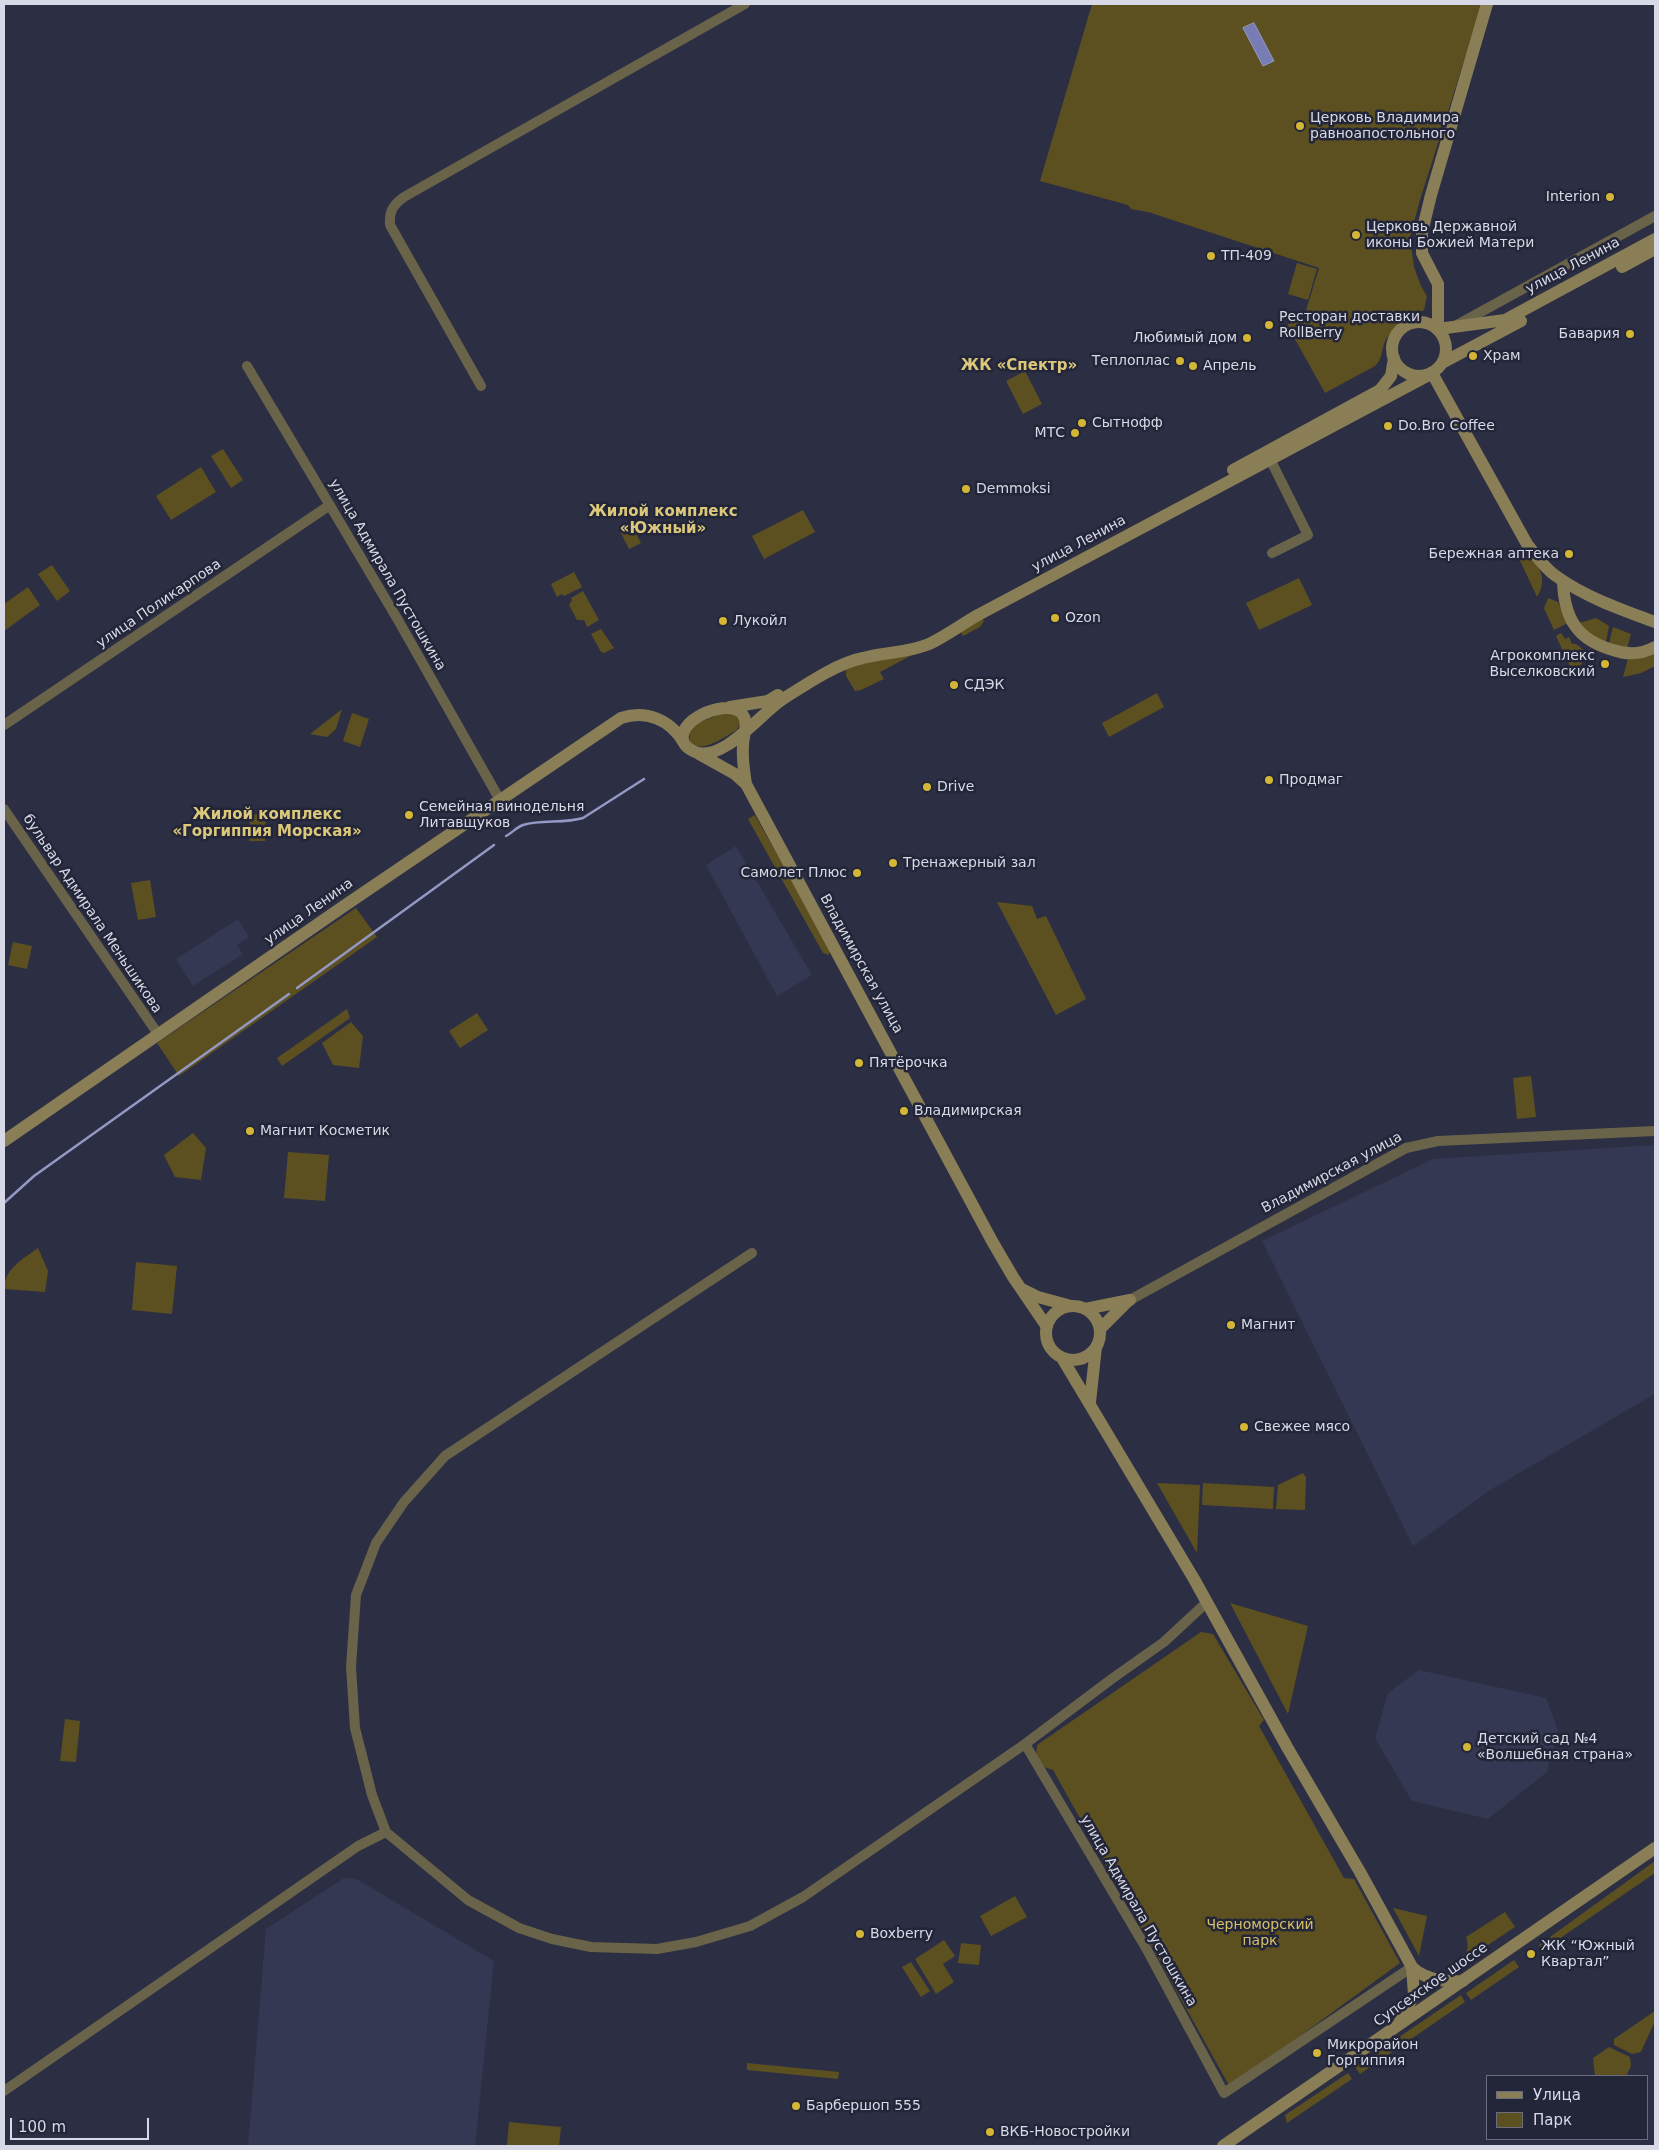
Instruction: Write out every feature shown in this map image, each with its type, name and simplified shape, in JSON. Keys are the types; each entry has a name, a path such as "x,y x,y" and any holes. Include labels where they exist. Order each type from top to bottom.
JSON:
{"street":[{"path":"481,386 390,225 392,208 404,197 745,4"},
{"path":"1438,330 1438,284 1422,253 1422,232 1487,4"},
{"path":"1454,326 1655,216"},
{"name":"улица Ленина","path":"1506,324 1655,239"},
{"name":"улица Ленина","path":"1506,324 1655,249"},
{"path":"1442,363 1446,355 1444,337 1430,324 1422,322 1404,327 1394,340 1394,358 1404,372 1420,376 1430,374 1442,363 1506,324"},
{"path":"1438,330 1454,326 1506,324"},
{"name":"улица Ленина","path":"730,708 768,701 844,660 927,640 988,603 1380,390 1391,376 1394,358"},
{"name":"улица Адмирала Пустошкина","path":"247,366 398,620 500,800"},
{"path":"1430,374 1527,544 1543,564 1563,581 1612,605 1655,622"},
{"name":"улица Ленина","path":"744,732 782,700 837,668 863,658 900,653 930,644 978,615 1430,374"},
{"path":"1270,459 1308,535 1272,554"},
{"name":"улица Поликарпова","path":"4,725 330,505"},
{"path":"1563,581 1564,601 1572,622 1584,638 1598,646 1618,652 1642,653 1655,647"},
{"path":"670,726 693,720 719,708 730,708"},
{"name":"Владимирская улица","path":"730,708 740,711 745,720 743,767 746,784 992,1241 1047,1327"},
{"name":"улица Ленина","path":"4,1141 621,718 635,714 650,716 670,726"},
{"path":"684,743 683,734 693,720"},
{"name":"Владимирская улица","path":"670,726 678,733 690,750 735,774 746,784"},
{"path":"699,754 709,753 721,748 744,732"},
{"name":"бульвар Адмирала Меньшикова","path":"4,809 158,1034"},
{"name":"Владимирская улица","path":"1100,1329 1130,1300 1406,1148 1438,1140 1655,1131"},
{"path":"752,1253 444,1456 404,1502 376,1543 356,1595 351,1667 354,1728 372,1794 386,1832 468,1900 519,1928 552,1940 590,1947 657,1949 696,1942 750,1926 802,1897 1025,1744 1164,1642 1206,1603"},
{"path":"1022,1290 1038,1297 1085,1308 1096,1320 1100,1329 1096,1347 1090,1402"},
{"name":"Владимирская улица","path":"1085,1308 1130,1300"},
{"path":"1070,1306 1063,1308 1053,1315 1047,1327 1046,1336 1054,1353 1062,1358 1075,1360 1087,1356 1096,1347"},
{"path":"1062,1358 1194,1579 1412,1967 1414,1996 1398,2025"},
{"name":"улица Адмирала Пустошкина","path":"1025,1744 1146,1948 1224,2093 1412,1967"},
{"path":"4,2091 358,1846 386,1832"},
{"name":"Супсехское шоссе","path":"1223,2146 1655,1848"},
{"path":"1412,1967 1423,1976 1434,1979 1463,1981"}],"shaded area":[{"path":"736,846 812,975 777,996 706,865"},
{"path":"238,919 249,937 237,945 243,954 193,986 176,959"},
{"path":"1655,1145 1655,1394 1490,1490 1413,1546 1262,1241 1433,1159"},
{"name":"Детский сад №4 «Волшебная страна»","path":"1419,1670 1546,1698 1558,1730 1547,1772 1488,1819 1412,1801 1375,1738 1388,1693"},
{"path":"344,1878 356,1879 494,1961 475,2146 248,2146 266,1929"}],"green space":[{"path":"1092,4 1482,4 1410,237 1414,267 1427,296 1424,310 1406,320 1391,333 1375,366 1325,393 1287,325 1304,317 1319,268 1148,212 1131,209 1128,205 1040,181"},
{"path":"1297,263 1317,269 1308,300 1288,294"},
{"path":"1025,371 1042,404 1023,414 1006,381"},
{"path":"223,449 243,480 231,488 211,456"},
{"path":"201,467 216,492 171,520 156,496"},
{"path":"803,510 815,532 764,559 752,536"},
{"path":"632,525 641,543 629,549 620,531"},
{"path":"1522,552 1529,554 1541,574 1542,584 1537,597 1517,554"},
{"path":"52,565 70,591 57,601 38,574"},
{"path":"574,572 582,587 564,596 562,594 557,597 551,584"},
{"path":"1299,578 1312,605 1259,630 1246,603"},
{"path":"28,587 40,605 4,631 4,604"},
{"path":"583,591 599,620 587,627 584,620 577,620 569,605 572,600 571,598"},
{"path":"1548,598 1558,602 1568,623 1554,630 1544,608"},
{"path":"981,617 984,621 980,627 963,636 960,630 880,672 884,679 861,690 855,691 846,676 846,669 899,654"},
{"path":"1596,618 1609,626 1606,642 1594,638 1579,623"},
{"path":"1613,627 1631,634 1627,648 1609,643"},
{"path":"601,629 614,648 604,653 601,652 591,634"},
{"path":"1561,633 1565,639 1569,637 1572,644 1576,644 1584,650 1582,664 1572,671 1556,636"},
{"path":"1655,653 1655,666 1641,673 1623,677 1628,659"},
{"path":"1157,693 1164,707 1109,737 1102,723"},
{"path":"342,709 336,729 327,737 310,734"},
{"path":"725,712 738,716 740,723 737,730 708,745 696,746 690,744 689,731 696,724"},
{"path":"352,713 369,719 360,747 343,741"},
{"path":"250,814 266,815 265,841 249,841"},
{"path":"755,815 830,949 829,955 823,953 748,819"},
{"path":"150,880 156,917 138,920 131,883"},
{"path":"997,902 1032,906 1037,919 1046,916 1086,999 1056,1015"},
{"path":"356,908 377,937 179,1076 157,1043"},
{"path":"13,942 32,946 27,969 8,965"},
{"path":"347,1009 350,1018 282,1066 277,1058"},
{"path":"477,1013 488,1030 460,1048 449,1031"},
{"path":"351,1022 363,1036 359,1068 333,1065 322,1043"},
{"path":"1531,1076 1536,1117 1517,1119 1513,1078"},
{"path":"193,1133 206,1148 201,1180 175,1177 164,1155"},
{"path":"288,1152 329,1155 325,1201 284,1198"},
{"path":"38,1248 48,1271 45,1292 4,1289 7,1276 15,1265"},
{"path":"136,1262 177,1266 172,1314 132,1310"},
{"path":"1303,1473 1306,1477 1305,1510 1276,1509 1278,1485"},
{"path":"1157,1483 1200,1485 1197,1553"},
{"path":"1203,1483 1274,1487 1273,1509 1202,1505"},
{"path":"1230,1603 1308,1626 1288,1714"},
{"name":"Черноморский парк","path":"1201,1632 1213,1634 1264,1720 1259,1726 1344,1878 1354,1879 1400,1963 1230,2087 1053,1770 1044,1767 1036,1756 1037,1745"},
{"path":"65,1719 80,1721 76,1762 60,1761"},
{"path":"1655,1861 1655,1873 1543,1950 1539,1945"},
{"path":"1015,1896 1027,1917 991,1936 980,1916"},
{"path":"1393,1908 1427,1916 1419,1956"},
{"path":"1505,1912 1515,1927 1452,1969 1450,1963 1463,1957 1467,1950 1466,1937"},
{"path":"944,1940 955,1956 943,1964 954,1982 936,1994 915,1959"},
{"path":"961,1943 981,1945 979,1965 958,1963"},
{"path":"1514,1960 1519,1967 1471,2000 1466,1993"},
{"path":"911,1962 930,1991 921,1997 902,1967"},
{"path":"1461,1995 1465,2002 1360,2074 1355,2067"},
{"path":"1655,2011 1655,2021 1641,2052 1632,2054 1614,2045 1614,2039"},
{"path":"1609,2047 1630,2057 1631,2066 1626,2075 1595,2075 1593,2058"},
{"path":"747,2063 839,2072 838,2079 747,2070"},
{"path":"1348,2073 1352,2079 1287,2123 1285,2115"},
{"path":"509,2122 561,2127 559,2146 507,2145"}],"water":[{"path":"1254,23 1274,61 1263,66 1243,28"}],"waterway":[{"path":"506,836 521,826 530,823 568,821 583,818 644,779"},
{"path":"297,988 494,845"},
{"path":"4,1203 34,1176 289,994"}],"place":[{"name":"Церковь Владимира равноапостольного","path":"1300,126"},
{"name":"Interion","path":"1610,197"},
{"name":"Церковь Державной иконы Божией Матери","path":"1356,235"},
{"name":"ТП-409","path":"1211,256"},
{"name":"Ресторан доставки RollBerry","path":"1269,325"},
{"name":"Бавария","path":"1630,334"},
{"name":"Любимый дом","path":"1247,338"},
{"name":"Храм","path":"1473,356"},
{"name":"Теплоплас","path":"1180,361"},
{"name":"Апрель","path":"1193,366"},
{"name":"Сытнофф","path":"1082,423"},
{"name":"Do.Bro Coffee","path":"1388,426"},
{"name":"МТС","path":"1075,433"},
{"name":"Demmoksi","path":"966,489"},
{"name":"Бережная аптека","path":"1569,554"},
{"name":"Ozon","path":"1055,618"},
{"name":"Лукойл","path":"723,621"},
{"name":"Агрокомплекс Выселковский","path":"1605,664"},
{"name":"СДЭК","path":"954,685"},
{"name":"Продмаг","path":"1269,780"},
{"name":"Drive","path":"927,787"},
{"name":"Семейная винодельня Литавщуков","path":"409,815"},
{"name":"Тренажерный зал","path":"893,863"},
{"name":"Самолет Плюс","path":"857,873"},
{"name":"Пятёрочка","path":"859,1063"},
{"name":"Владимирская","path":"904,1111"},
{"name":"Магнит Косметик","path":"250,1131"},
{"name":"Магнит","path":"1231,1325"},
{"name":"Свежее мясо","path":"1244,1427"},
{"name":"Детский сад №4 «Волшебная страна»","path":"1467,1747"},
{"name":"Boxberry","path":"860,1934"},
{"name":"ЖК “Южный Квартал”","path":"1531,1954"},
{"name":"Микрорайон Горгиппия","path":"1317,2053"},
{"name":"Барбершоп 555","path":"796,2106"},
{"name":"ВКБ-Новостройки","path":"990,2132"}],"district":[{"name":"ЖК «Спектр»","path":"1019,366"},
{"name":"Жилой комплекс «Южный»","path":"663,520"},
{"name":"Жилой комплекс «Горгиппия Морская»","path":"267,824"}]}
